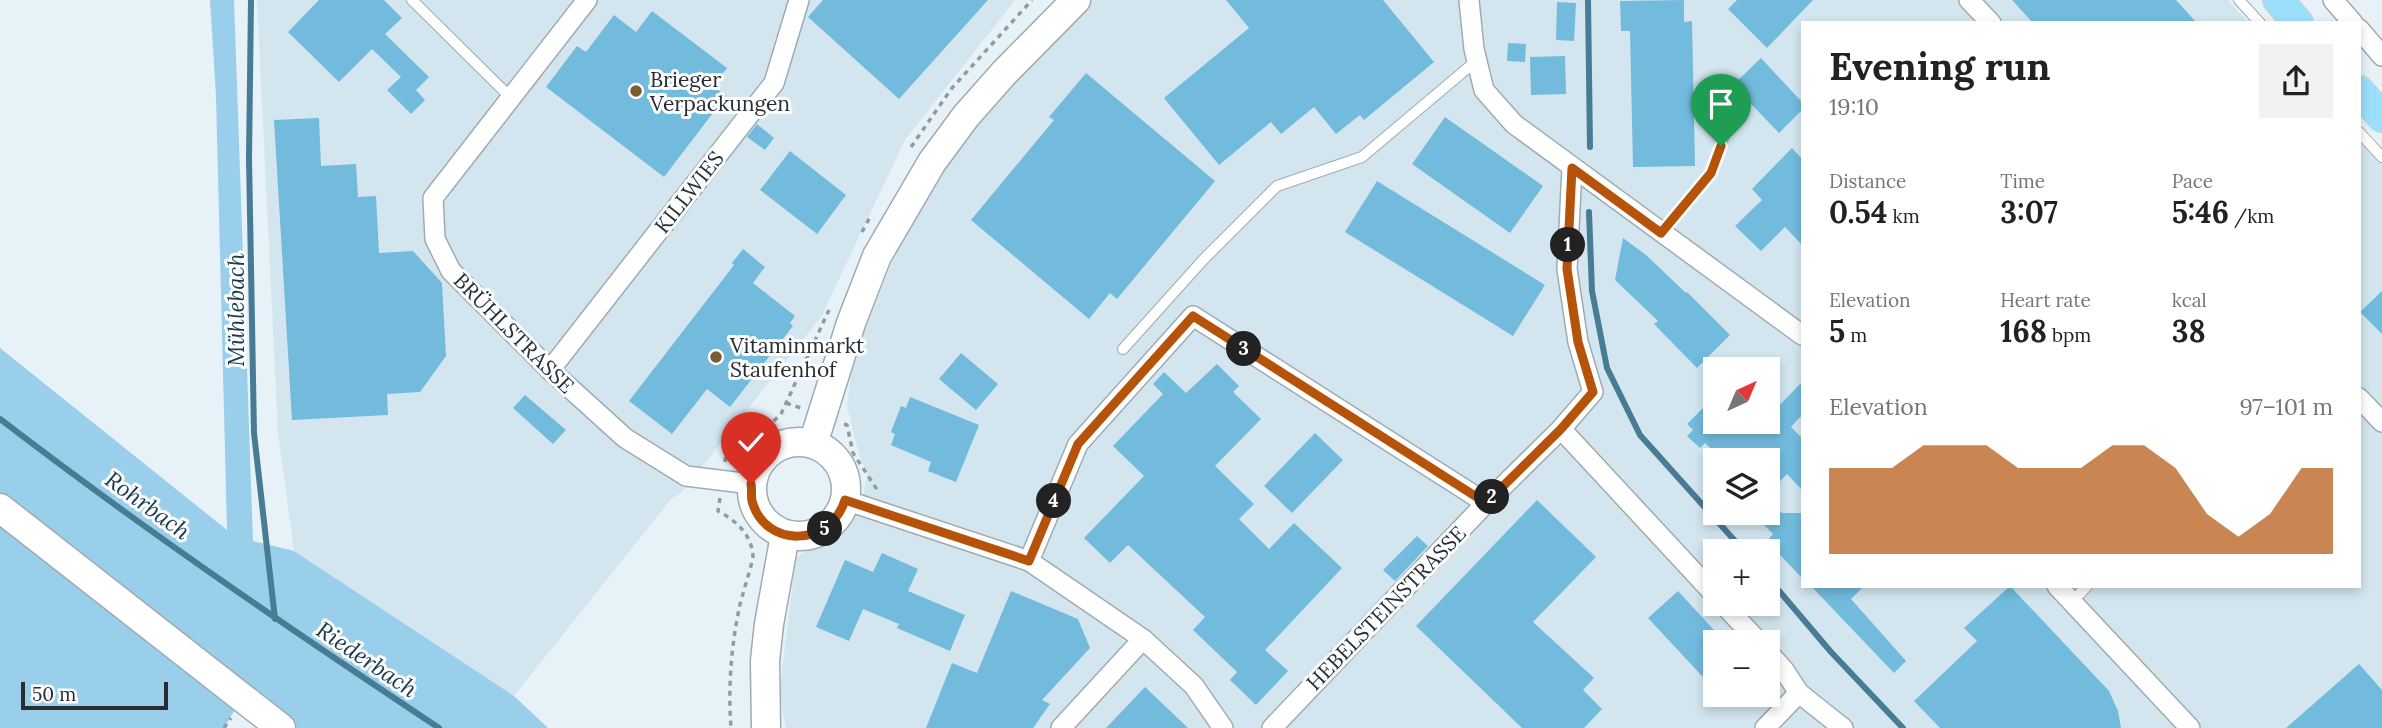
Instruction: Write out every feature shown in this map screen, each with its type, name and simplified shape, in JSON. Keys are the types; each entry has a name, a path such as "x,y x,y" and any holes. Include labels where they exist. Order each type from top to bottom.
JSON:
{"main road":[{"path":"813,443 851,323 877,256 932,162 1004,73 1076,0"},
{"path":"2278,0 2296,21"},
{"path":"2361,93 2382,117"},
{"path":"785,443 813,443 828,451 839,463 845,478 845,500 832,524 818,533 802,537 785,535 771,528 759,516 752,501 751,484 762,458 772,449 785,443"},
{"path":"0,508 281,728"},
{"path":"766,728 766,649 785,535"}],"street":[{"name":"BRÜHLSTRASSE","path":"587,0 433,198 435,239 451,271 550,370 625,438 686,476 751,484"},
{"name":"KILLWIES","path":"550,370 774,83 799,0"},
{"path":"1469,0 1484,90 1514,124 1801,334"},
{"path":"1969,0 1989,21"},
{"path":"2333,0 2351,21"},
{"path":"2361,31 2382,55"},
{"name":"HEBELSTEINSTRASSE","path":"1272,728 1486,503 1561,429 1593,392 1578,342 1567,269 1572,168"},
{"path":"1029,561 1078,444 1193,316 1486,503"},
{"path":"2361,401 2374,417"},
{"path":"1561,429 1703,582"},
{"path":"845,500 1029,561 1143,639 1194,686 1223,728"},
{"path":"2059,588 2190,728"},
{"path":"1734,616 1748,630"},
{"path":"1061,728 1143,639"},
{"path":"1780,666 1799,693 1843,728"},
{"path":"1765,728 1799,693"}],"lane":[{"path":"412,0 511,98"},
{"path":"2239,0 2258,21"},
{"path":"1123,349 1203,260 1277,186 1362,157 1477,60"},
{"path":"1661,233 1711,173 1731,114"},
{"path":"2361,134 2382,157"},
{"path":"2072,602 2085,588"}],"path":[{"path":"786,403 847,425 853,453 879,492 890,502 893,515"}],"shaded area":[{"path":"210,0 234,0 253,541 294,551 514,696 548,728 281,728 242,698 224,728 0,728 0,348 227,530 216,96"},
{"path":"257,0 1015,0 905,140 821,317 514,696 294,551 278,433"},
{"path":"1092,0 2228,0 2247,21 1801,21 1801,588 2361,588 2361,141 2382,165 2382,728 786,728 779,694 796,558 860,513 867,474 858,451 847,406 853,360 893,260 937,177 1018,71"}],"building":[{"path":"319,0 384,0 402,18 385,34 429,77 416,90 425,100 411,114 387,90 401,77 372,49 339,82 288,32"},
{"path":"823,0 988,0 899,99 808,17"},
{"path":"1226,0 1383,0 1434,62 1364,120 1360,115 1336,134 1314,107 1281,134 1271,122 1219,165 1164,98 1249,28"},
{"path":"1684,0 1684,22 1692,21 1695,166 1633,167 1630,31 1621,31 1620,1"},
{"path":"1737,0 1813,0 1767,48 1728,9"},
{"path":"2012,0 2176,0 2195,21 2031,21"},
{"path":"1557,2 1576,3 1574,41 1556,40"},
{"name":"Brieger Verpackungen","path":"652,11 727,68 713,86 726,96 664,177 546,87 577,46 586,52 614,15 636,32"},
{"path":"1508,43 1526,44 1525,62 1507,61"},
{"path":"1565,56 1566,94 1531,95 1530,57"},
{"path":"1761,58 1801,101 1801,111 1779,133 1733,85"},
{"path":"1086,73 1215,181 1117,299 1110,293 1089,319 971,220 1054,120 1049,117"},
{"path":"1445,117 1543,186 1510,233 1412,164"},
{"path":"319,118 321,166 356,164 358,197 376,196 379,253 413,251 442,283 446,356 420,392 387,394 388,415 292,420 274,120"},
{"path":"757,124 774,138 765,150 747,137"},
{"path":"1792,148 1801,158 1801,244 1785,227 1761,251 1735,226 1762,200 1752,189"},
{"path":"790,151 846,195 817,234 760,190"},
{"path":"1377,181 1545,285 1513,336 1345,232"},
{"path":"1623,238 1687,292 1730,335 1708,357 1703,357 1703,362 1697,368 1654,324 1658,321 1615,280"},
{"name":"Vitaminmarkt Staufenhof","path":"743,249 765,267 753,283 795,316 790,323 793,326 730,407 707,389 672,434 629,401 734,265 732,263"},
{"path":"2382,291 2382,334 2361,313"},
{"path":"961,353 998,384 976,410 939,379"},
{"path":"1217,364 1239,386 1233,392 1261,419 1215,466 1254,504 1239,519 1269,549 1294,523 1342,568 1265,650 1288,671 1256,705 1230,680 1237,672 1193,630 1205,617 1128,545 1110,563 1084,538 1144,476 1113,446 1163,394 1153,384 1164,372 1186,393"},
{"path":"1801,383 1801,416 1791,427 1801,437 1801,489 1787,474 1780,481 1780,448 1710,448 1705,443 1700,448 1687,436 1693,430 1687,424 1703,408 1703,434 1780,434 1780,405"},
{"path":"525,395 566,430 553,444 513,408"},
{"path":"910,397 979,425 956,482 928,471 931,462 891,445 895,434 891,432 901,406 906,408"},
{"path":"1315,433 1343,460 1292,513 1264,486"},
{"path":"1537,500 1596,557 1533,622 1594,678 1583,690 1602,709 1584,728 1522,728 1416,626"},
{"path":"1780,511 1801,513 1801,577 1780,555 1780,539 1769,539 1773,534 1764,525 1780,525"},
{"path":"1417,536 1428,546 1395,581 1383,570"},
{"path":"882,553 918,569 908,591 965,615 950,651 897,628 899,624 863,609 849,641 816,627 845,560 873,572"},
{"path":"1813,588 1862,588 1851,599 1906,661 1894,673"},
{"path":"2008,588 2012,588 2109,691 2118,711 2121,728 1940,728 1914,701 1977,641 1964,628"},
{"path":"1011,591 1078,619 1090,648 1042,700 1050,704 1033,728 926,728 952,663 977,673"},
{"path":"1678,591 1714,630 1703,630 1703,677 1648,618"},
{"path":"2359,664 2382,690 2382,728 2286,728"},
{"path":"1145,687 1188,728 1106,728"}],"waterway":[{"name":"Mühlebach","path":"251,0 249,158 254,433 275,619"},
{"path":"1588,0 1590,147"},
{"path":"1589,212 1592,291 1607,368 1640,435 1733,539"},
{"name":"Rohrbach","path":"0,419 217,577 439,728"},
{"path":"1780,592 1831,652 1903,728"}],"place":[{"name":"Brieger Verpackungen","path":"636,91"},
{"name":"Vitaminmarkt Staufenhof","path":"716,357"}],"route":[{"path":"751,484 752,501 759,516 771,528 785,535 802,537 818,533 832,524 845,500 1029,561 1078,444 1193,316 1486,503 1561,429 1593,392 1578,342 1567,269 1572,168 1661,233 1711,173 1721,146"}],"water label":[{"name":"Riederbach","path":"367,659"}]}
